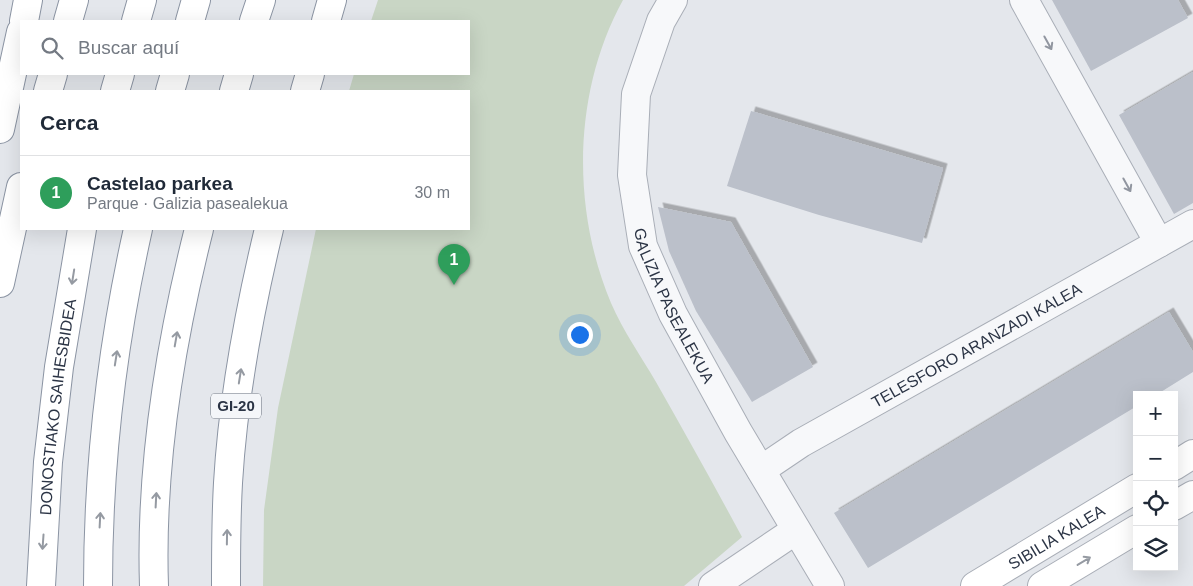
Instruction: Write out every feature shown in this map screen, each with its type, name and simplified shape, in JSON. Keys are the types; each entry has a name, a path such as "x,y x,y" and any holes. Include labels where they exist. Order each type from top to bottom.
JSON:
{"main road":[{"path":"24,20 28,0"},
{"path":"68,20 74,0"},
{"path":"136,20 142,0"},
{"path":"190,20 196,0"},
{"path":"254,20 261,0"},
{"path":"326,20 332,0"},
{"path":"0,129 20,37"},
{"path":"48,90 53,75"},
{"path":"115,90 120,75"},
{"path":"170,90 175,75"},
{"path":"234,90 239,75"},
{"path":"305,90 310,75"},
{"path":"0,283 20,192"},
{"name":"DONOSTIAKO SAIHESBIDEA","path":"41,586 48,462 59,367 82,230"},
{"path":"98,586 103,470 112,380 138,230"},
{"path":"154,586 153,556 157,474 167,389 189,269 199,230"},
{"name":"GI-20","path":"226,586 228,482 238,393 256,281 269,230"},
{"path":"1178,463 1193,454"},
{"name":"SIBILIA KALEA","path":"975,586 1133,490"},
{"path":"1178,504 1193,495"},
{"path":"1042,586 1133,531"}],"street":[{"name":"GALIZIA PASEALEKUA","path":"673,0 661,21 636,94 632,175 643,246 673,314 760,470 830,586"},
{"path":"1024,0 1158,243"},
{"name":"TELESFORO ARANZADI KALEA","path":"760,470 809,438 1193,224"},
{"path":"712,586 796,530"}],"green space":[{"path":"378,0 623,0 606,35 594,72 587,111 583,150 584,189 589,228 598,266 611,303 742,537 684,586 263,586 264,510 278,408 316,230 470,230 470,90 349,90 354,75 470,75 470,20 371,20"}],"building":[{"path":"1052,0 1178,0 1188,18 1091,71"},
{"path":"1193,72 1193,203 1174,214 1119,115"},
{"path":"751,111 943,168 922,243 819,215 727,186"},
{"path":"658,207 731,222 813,367 752,402 696,311 669,251"},
{"path":"1169,312 1193,352 1193,372 1162,391 1133,391 1133,408 868,568 834,513"}],"place":[{"name":"Castelao parkea","path":"454,285"}]}
